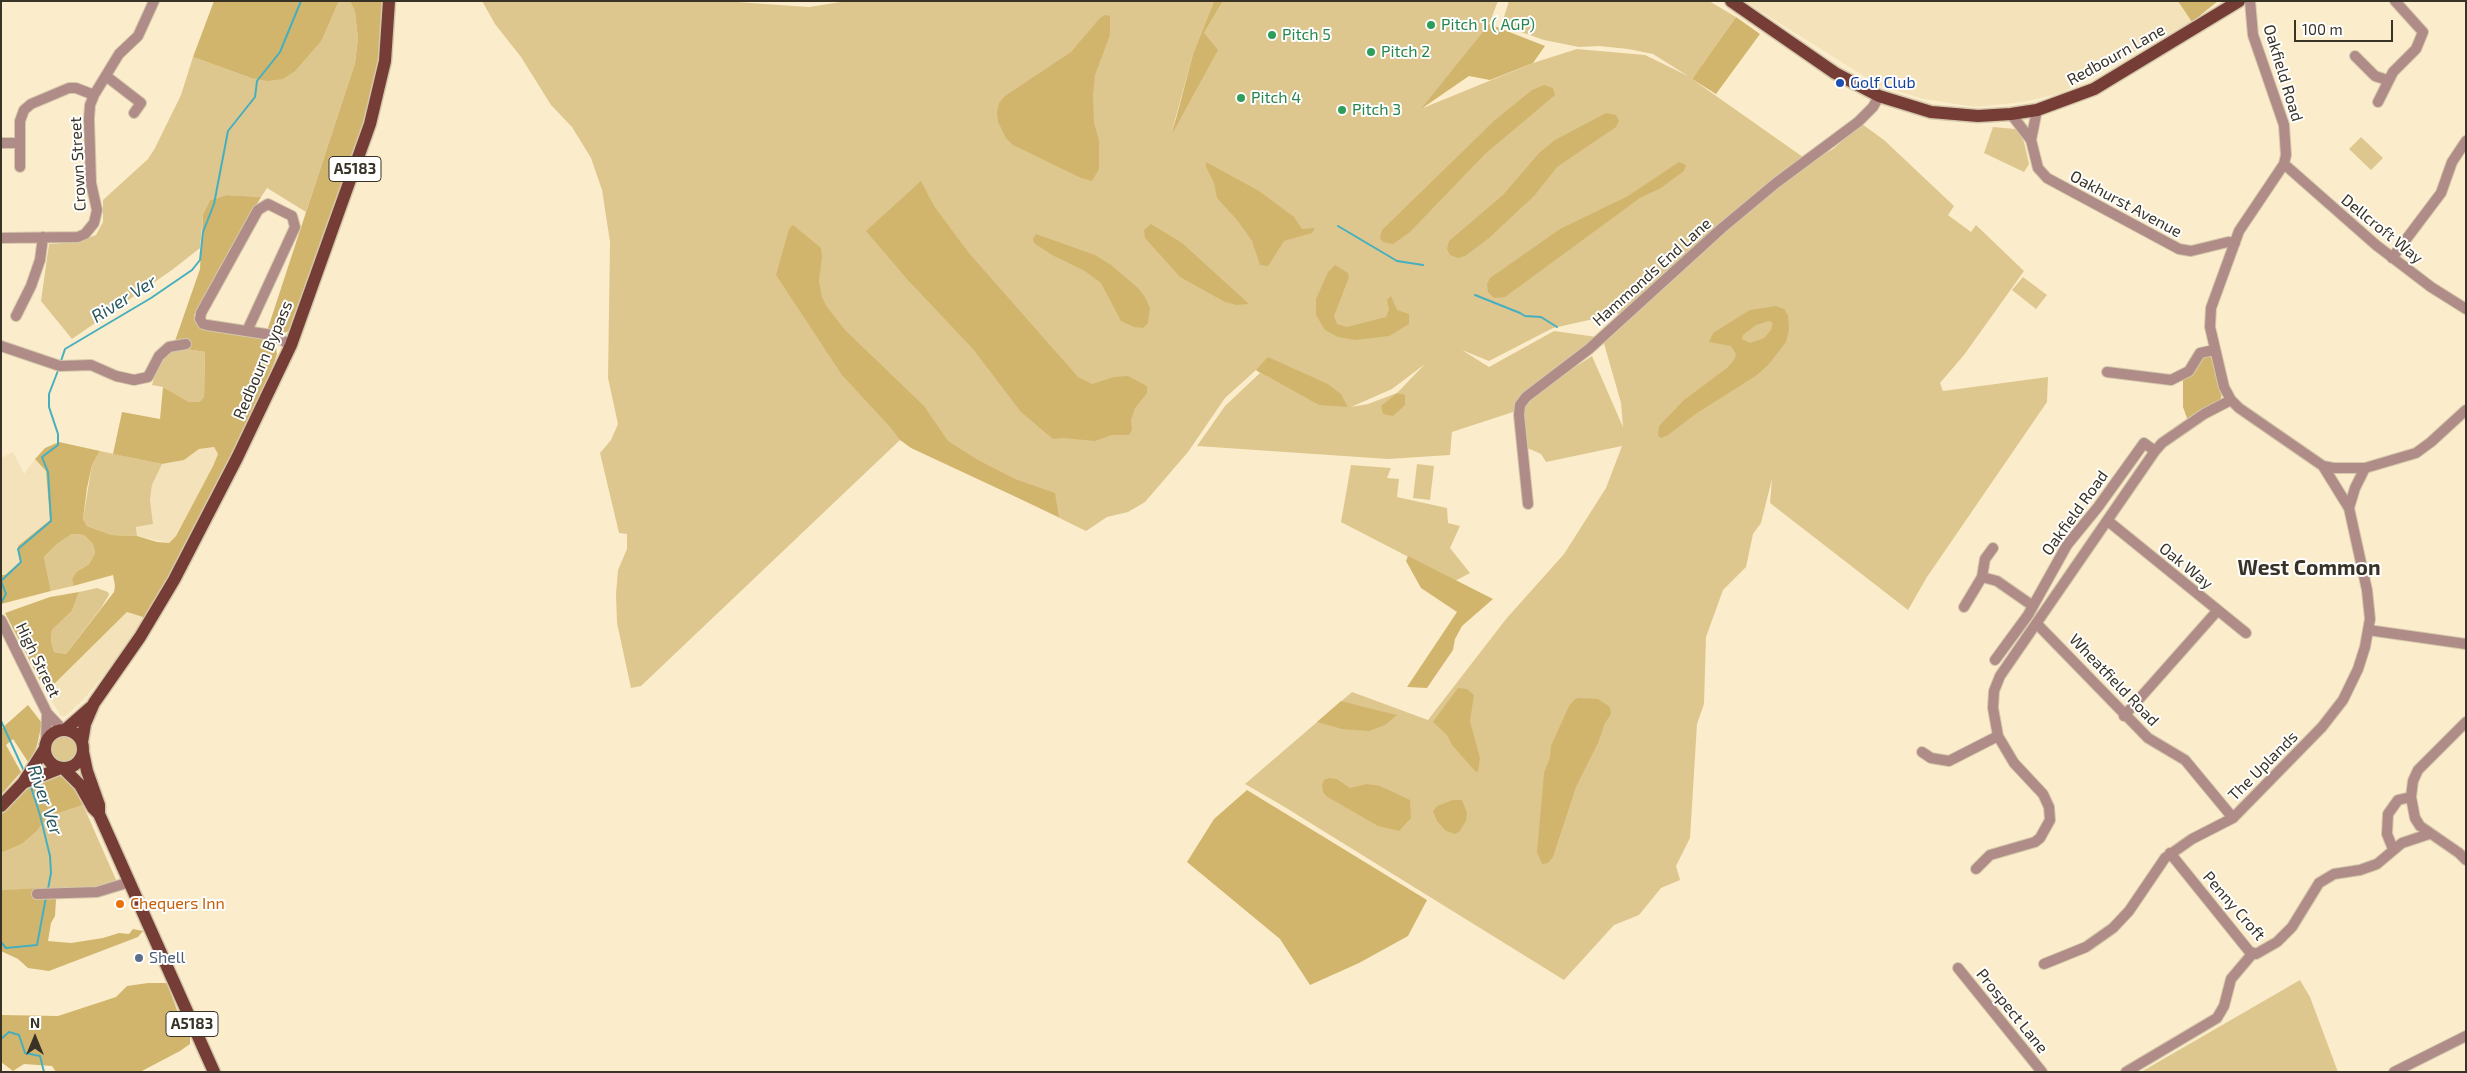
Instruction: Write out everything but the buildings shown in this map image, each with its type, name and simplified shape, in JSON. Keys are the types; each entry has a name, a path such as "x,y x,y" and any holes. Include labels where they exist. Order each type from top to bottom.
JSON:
{"main road":[{"name":"Redbourn Bypass","path":"82,747 85,724 94,703 140,637 174,580 237,458 291,344 359,160 373,115 386,53 389,1"},
{"name":"Redbourn Lane","path":"1731,1 1835,73 1879,96 1930,112 1966,116 2011,114 2037,110 2066,101 2094,88 2239,1"},
{"name":"Redbourn Bypass","path":"64,730 94,703"},
{"path":"1,806 29,778 51,734 64,730 74,733 82,747 75,765 29,778"},
{"path":"45,746 48,761 62,769"},
{"name":"A5183","path":"82,747 100,814 214,1072"},
{"name":"A5183","path":"62,769 80,785 93,808 100,814"}],"street":[{"path":"20,167 20,116 31,104 69,88 76,88 94,95 119,54 138,36 152,11 154,1"},
{"name":"Oakfield Road","path":"2250,1 2253,35 2286,135 2284,164"},
{"path":"2378,102 2385,91 2387,80 2413,54 2423,32 2395,1"},
{"path":"2356,56 2374,76 2387,80"},
{"path":"106,76 141,103 134,113"},
{"name":"Crown Street","path":"1,238 78,237 85,234 94,223 96,210 91,183 89,119 94,95"},
{"name":"Hammonds End Lane","path":"1528,504 1519,414 1520,405 1526,397 1589,349 1722,228 1776,183 1858,122 1873,107 1879,96"},
{"name":"Oakhurst Avenue","path":"2031,140 2037,110"},
{"name":"Oakhurst Avenue","path":"2011,114 2031,140 2038,168 2047,178 2179,249 2191,251 2228,242 2235,243"},
{"path":"2392,258 2441,193 2456,152 2466,141"},
{"path":"1,143 20,143"},
{"path":"2284,164 2245,220 2235,243 2210,313 2210,327 2214,350 2219,372 2231,400 2323,466 2349,508"},
{"name":"Dellcroft Way","path":"2284,164 2392,258 2431,287 2466,309"},
{"path":"247,330 295,227 292,216 268,204 258,210 200,316 203,324 272,335 291,344"},
{"path":"16,316 31,286 40,260 43,237"},
{"path":"1,346 60,366 91,365 116,376 134,380 148,377 158,356 168,347 186,344"},
{"path":"2107,372 2171,380 2189,371 2200,353 2214,350"},
{"name":"Oakfield Road","path":"1998,736 1994,721 1994,691 2000,676 2155,451 2162,443 2204,414 2231,400"},
{"path":"2323,466 2365,468 2416,453 2466,410"},
{"name":"Oakfield Road","path":"1996,660 2031,610 2067,545 2098,507 2144,443 2155,451"},
{"path":"2349,508 2355,488 2365,468"},
{"name":"The Uplands","path":"2044,964 2086,946 2113,928 2129,911 2170,853 2192,839 2233,818 2333,714 2352,684 2365,647 2370,607 2349,508"},
{"name":"Oak Way","path":"2108,521 2246,633"},
{"path":"1964,607 1982,577 1985,559 1993,548"},
{"path":"1982,577 1997,581 2031,610 2038,623"},
{"path":"2124,716 2218,610"},
{"name":"High Street","path":"3,623 47,713 64,730"},
{"name":"Wheatfield Road","path":"2038,623 2124,716 2148,738 2185,760 2233,818"},
{"path":"2368,630 2466,644"},
{"name":"High Street","path":"45,746 47,713"},
{"path":"2466,722 2418,770 2413,781 2411,796 2415,818 2429,834 2462,857 2466,844"},
{"path":"1922,752 1931,758 1949,762 1998,736 2014,763 2043,794 2050,807 2050,820 2040,838 2035,842 1990,855 1976,869"},
{"path":"2393,849 2387,834 2388,814 2398,800 2411,796"},
{"name":"Penny Croft","path":"2170,853 2249,951 2259,953 2277,942 2292,928 2319,883 2334,874 2360,870 2377,864 2393,849 2410,839 2429,834"},
{"path":"37,894 97,892 130,882"},
{"path":"2126,1072 2217,1018 2224,1006 2231,979 2253,953"},
{"name":"Prospect Lane","path":"1958,968 2042,1072"},
{"path":"2394,1072 2466,1036"}],"shaded area":[{"path":"214,1 339,1 322,40 295,71 283,79 268,81 251,78 193,57"},
{"path":"339,1 350,1 355,12 358,39 355,63 306,212 267,188 261,197 227,195 210,200 203,214 200,248 172,270 72,339 41,301 49,244 78,242 96,235 103,222 103,200 148,159 155,148 181,95 193,57 251,78 322,40"},
{"path":"350,1 382,1 381,60 363,134 308,283 289,331 279,335 267,331 355,63 358,39 355,12"},
{"path":"482,1 722,1 809,7 847,1 1214,1 1193,54 1172,131 1204,33 1223,1 1498,1 1489,24 1423,108 1533,63 1577,49 1645,55 1688,76 1653,54 1599,46 1579,47 1544,40 1507,27 1502,23 1509,1 1709,1 1736,17 1692,79 1810,162 1833,149 1862,124 1884,140 1954,206 1948,215 1971,232 1976,225 2024,271 1964,355 1940,383 1943,391 2048,377 2047,402 1927,577 1908,610 1770,503 1772,479 1761,523 1753,534 1746,567 1723,590 1706,637 1704,704 1697,724 1690,838 1676,866 1680,880 1661,888 1639,915 1614,925 1564,980 1245,784 1352,692 1428,720 1506,619 1564,554 1606,488 1622,446 1546,462 1541,454 1525,447 1522,410 1527,402 1543,388 1592,356 1623,427 1621,403 1601,333 1625,312 1553,328 1489,361 1462,350 1489,367 1554,331 1597,337 1527,391 1513,412 1452,432 1450,455 1388,459 1197,446 1225,406 1260,373 1256,370 1225,398 1188,452 1145,502 1128,512 1107,517 1086,531 900,440 641,686 631,688 617,623 616,594 618,570 627,549 627,534 619,533 600,453 611,440 618,424 608,378 610,242 602,190 591,158 572,127 551,105 521,57 495,24","holes":["1425,364 1397,393 1368,404 1351,407 1392,389"]},
{"path":"1214,1 1223,1 1204,33 1218,50 1172,134 1193,54"},
{"path":"1744,1 2202,1 2192,22 2111,64 2062,93 2022,102 1975,107 1924,99 1880,86"},
{"path":"2178,1 2218,1 2192,22"},
{"path":"1105,15 1110,16 1110,35 1095,75 1093,95 1094,123 1099,140 1099,169 1092,181 1081,178 1013,145 1006,138 998,122 997,112 999,103 1005,96 1071,52 1100,18"},
{"path":"1736,17 1760,34 1716,94 1692,79"},
{"path":"1489,24 1545,46 1533,63 1490,80 1469,76 1421,109"},
{"path":"1544,85 1553,88 1555,95 1485,154 1410,232 1393,244 1383,242 1380,238 1382,230 1495,120 1532,90"},
{"path":"1606,113 1616,115 1619,121 1616,127 1557,167 1534,196 1489,238 1465,256 1458,258 1450,255 1447,249 1449,241 1503,195 1539,153 1555,140"},
{"path":"1993,127 2015,129 2019,132 2024,142 2029,164 2024,172 1984,153"},
{"path":"2361,137 2383,158 2371,170 2349,149"},
{"path":"1206,162 1259,191 1294,217 1302,229 1315,228 1312,233 1284,241 1268,266 1260,265 1252,241 1238,221 1217,198 1214,183 1206,167"},
{"path":"1679,162 1686,165 1684,171 1661,188 1640,198 1505,297 1494,298 1488,292 1487,284 1490,278 1560,229 1628,196"},
{"path":"921,181 934,206 968,252 1078,377 1092,384 1114,377 1128,376 1147,386 1147,393 1135,408 1131,420 1132,430 1129,435 1112,435 1095,441 1053,439 1021,412 973,349 906,278 866,231"},
{"path":"227,195 261,197 194,315 200,328 269,338 275,341 277,354 274,363 248,428 191,540 146,618 127,612 46,692 5,613 50,597 79,592 72,611 52,630 51,640 54,652 66,654 114,592 115,586 113,575 73,586 72,579 76,572 89,564 95,553 93,544 84,535 72,534 57,544 44,557 51,591 1,604 1,575 5,575 20,562 18,546 50,520 46,471 35,459 45,448 59,442 100,451 92,465 87,488 83,519 87,526 112,535 137,536 157,542 169,543 176,536 213,466 218,454 214,447 199,449 184,460 162,464 113,454 122,412 160,419 163,387 189,402 199,402 204,397 205,352 180,348 175,341 200,269 203,214 210,200"},
{"path":"1151,224 1182,243 1249,304 1236,305 1225,302 1180,277 1145,238 1144,230"},
{"path":"793,225 821,248 822,257 819,281 822,297 827,307 845,330 924,406 948,441 978,460 1015,479 1055,493 1059,517 911,448 900,440 842,375 776,275 789,229"},
{"path":"1036,234 1095,255 1111,265 1138,288 1145,297 1150,308 1148,323 1143,328 1134,327 1121,321 1101,283 1085,271 1052,255 1034,243 1033,239"},
{"path":"1335,265 1348,273 1349,277 1334,316 1337,324 1347,327 1386,317 1389,310 1387,300 1391,296 1397,310 1409,314 1409,324 1389,336 1355,340 1338,337 1325,330 1316,315 1316,299 1328,272"},
{"path":"2023,277 2047,295 2036,309 2012,290"},
{"path":"1776,306 1784,309 1788,315 1789,330 1786,342 1769,364 1757,375 1697,413 1668,435 1661,438 1658,436 1659,426 1684,400 1727,368 1734,360 1736,354 1731,346 1709,342 1713,333 1750,310","holes":["1769,321 1773,323 1771,330 1764,338 1750,343 1742,339 1743,335 1756,325"]},
{"path":"180,348 205,352 204,397 199,402 189,402 163,387 152,385 161,354"},
{"path":"2207,355 2211,357 2222,392 2221,398 2219,402 2188,421 2183,407 2183,380 2189,376 2201,357"},
{"path":"1268,357 1328,384 1341,394 1348,407 1319,405 1256,370"},
{"path":"1397,393 1405,395 1405,405 1393,416 1383,414 1381,406"},
{"path":"214,447 218,454 213,466 176,536 169,543 137,536 136,527 153,524 150,500 152,485 162,464 184,460 199,449"},
{"path":"100,451 162,464 152,485 150,500 153,524 136,527 137,536 112,535 87,526 83,519 92,465"},
{"path":"13,452 24,474 35,459 46,471 50,520 19,546 20,562 5,576 1,575 1,458"},
{"path":"1417,464 1434,466 1430,500 1413,498"},
{"path":"1351,465 1391,468 1387,478 1399,479 1397,497 1447,508 1448,523 1460,526 1450,548 1470,573 1455,581 1341,522"},
{"path":"72,534 84,535 93,544 95,553 89,564 76,572 72,579 73,586 51,591 44,557 57,544"},
{"path":"1408,556 1493,599 1462,626 1455,639 1453,650 1427,688 1407,687 1457,612 1421,588 1406,561"},
{"path":"97,588 108,592 109,595 101,608 66,654 54,652 51,640 52,630 72,611 79,592"},
{"path":"127,612 146,618 120,655 85,698 66,716 61,716 46,692"},
{"path":"1458,688 1467,689 1474,695 1470,721 1480,758 1478,772 1452,745 1447,735 1433,722"},
{"path":"1575,699 1598,699 1610,707 1611,714 1605,723 1598,743 1576,787 1553,857 1548,863 1542,864 1537,852 1544,773 1550,757 1551,746 1569,706"},
{"path":"1341,701 1397,715 1385,725 1369,731 1342,729 1317,722"},
{"path":"28,705 42,723 37,745 30,765 13,739 6,745 21,772 1,795 1,729"},
{"path":"64,736 74,740 78,750 74,760 64,764 54,760 50,750 54,740"},
{"path":"67,775 83,801 83,805 53,815 45,820 37,831 22,844 1,853 1,812 8,804 36,783 50,776"},
{"path":"1329,778 1337,779 1350,788 1367,784 1380,786 1410,800 1411,818 1399,831 1378,826 1326,796 1322,785 1324,780"},
{"path":"1247,790 1427,900 1408,936 1359,963 1310,985 1280,939 1187,862 1214,819"},
{"path":"1453,800 1462,800 1467,813 1466,821 1459,832 1455,834 1446,831 1437,821 1433,811 1437,806"},
{"path":"83,805 117,882 109,888 1,890 1,853 22,844 37,831 45,820 53,815"},
{"path":"43,888 56,896 55,916 51,923 48,941 71,943 103,938 119,933 129,934 133,929 143,931 138,937 49,971 28,968 18,959 1,951 1,890"},
{"path":"2300,980 2310,997 2338,1072 2141,1072"},
{"path":"167,983 177,1010 190,1031 190,1044 180,1051 140,1072 56,1072 52,1066 24,1064 13,1071 1,1062 1,1015 58,1016 116,997 127,986"}],"waterway":[{"name":"River Ver","path":"61,361 65,349 151,298 192,270 200,260 203,232 214,204 228,131 255,97 257,81 280,52 301,1"},
{"path":"1338,226 1397,261 1423,265"},
{"path":"1475,295 1525,316 1541,317 1557,327"},
{"name":"River Ver","path":"1,603 6,594 1,581 21,562 18,549 51,521 48,472 42,457 58,445 58,434 49,407 49,394 59,368"},
{"name":"River Ver","path":"1,721 24,771"},
{"name":"River Ver","path":"30,784 50,856 51,873 48,889"},
{"name":"River Ver","path":"1,942 6,948 37,945 46,897"},
{"name":"River Ver","path":"1,983 1,989"},
{"name":"River Ver","path":"1,1039 9,1032 19,1035 25,1053 40,1056 44,1072"}],"place":[{"name":"Pitch 1 ( AGP)","path":"1431,25"},
{"name":"Pitch 5","path":"1272,35"},
{"name":"Pitch 2","path":"1371,52"},
{"name":"Golf Club","path":"1840,83"},
{"name":"Pitch 4","path":"1241,98"},
{"name":"Pitch 3","path":"1342,110"},
{"name":"Chequers Inn","path":"120,904"},
{"name":"Shell","path":"139,958"}],"district":[{"name":"West Common","path":"2309,568"}]}
